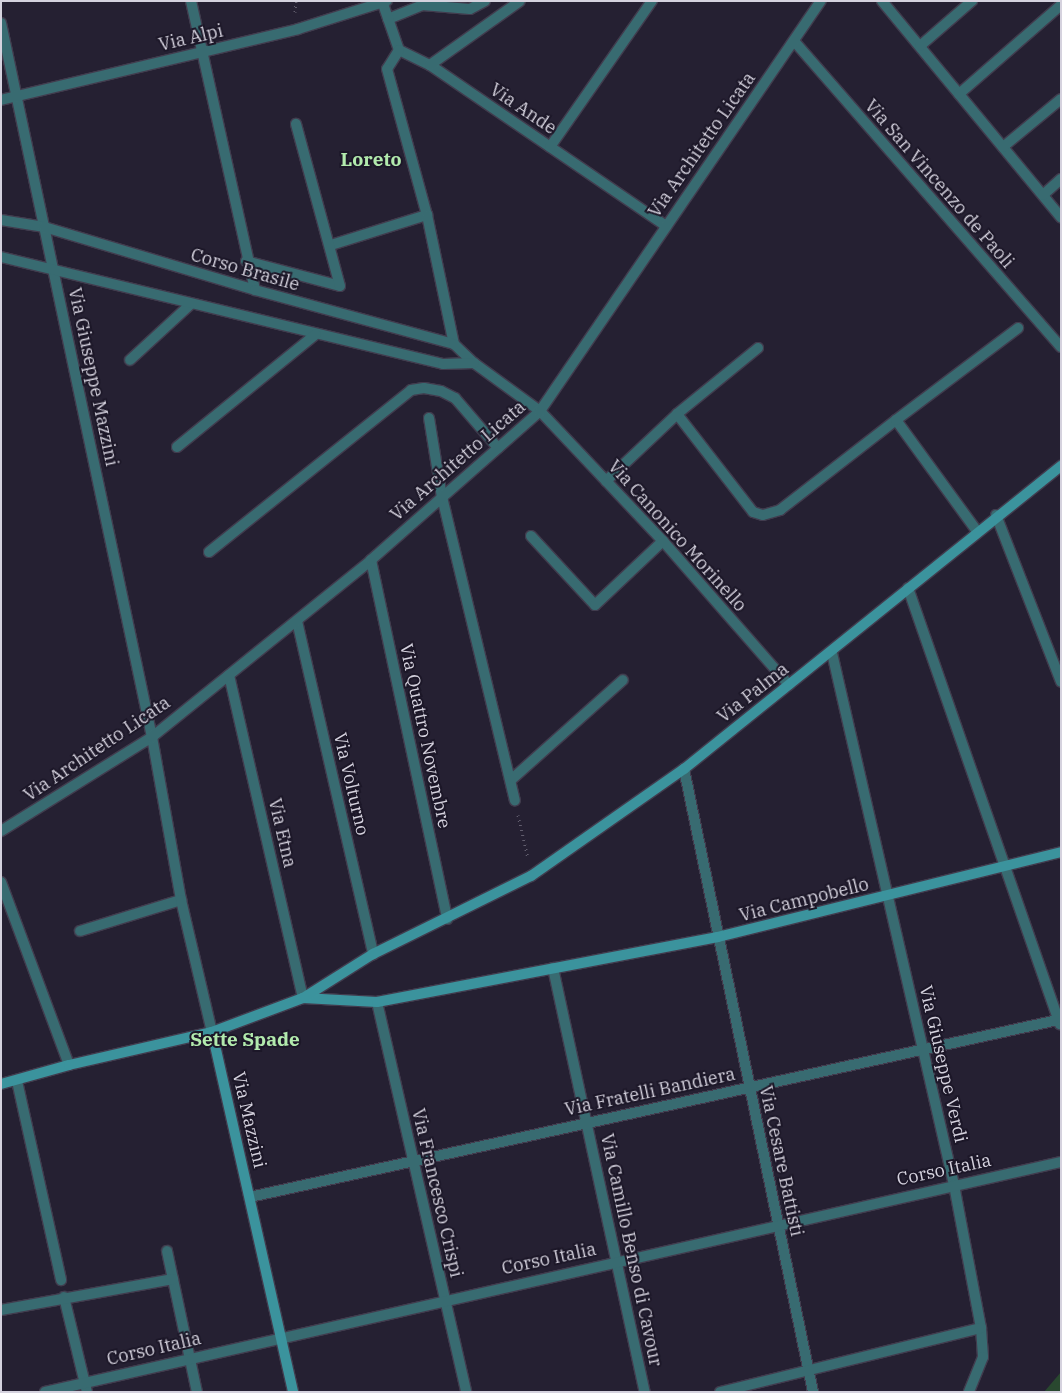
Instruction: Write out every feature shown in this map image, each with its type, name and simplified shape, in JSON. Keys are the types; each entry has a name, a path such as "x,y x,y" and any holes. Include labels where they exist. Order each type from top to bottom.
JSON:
{"main road":[{"name":"Via Palma","path":"303,998 373,954 531,876 684,769 789,684 832,652 996,515 1061,466"},
{"name":"Via Campobello","path":"303,998 377,1002 718,937 1061,852"},
{"path":"1,1084 69,1065 212,1032 303,998"},
{"name":"Via Mazzini","path":"212,1032 293,1392"}],"street":[{"path":"191,1 246,261 254,290"},
{"path":"388,19 422,5 470,9 485,1"},
{"path":"430,65 520,1"},
{"path":"550,147 652,1"},
{"name":"Via Architetto Licata","path":"1,832 152,737 371,560 540,411 821,1"},
{"path":"882,1 1061,217"},
{"path":"920,46 972,1"},
{"path":"385,3 398,50 387,69 427,215 454,344"},
{"name":"Via Alpi","path":"1,100 298,30 385,3"},
{"path":"959,94 1061,5"},
{"name":"Via Giuseppe Mazzini","path":"1,23 152,737"},
{"name":"Via San Vincenzo de Paoli","path":"794,41 1061,347"},
{"name":"Via Ande","path":"398,50 430,65 666,226"},
{"path":"1004,147 1061,99"},
{"path":"246,261 340,286 331,244 296,124"},
{"path":"1043,195 1061,179"},
{"path":"331,244 427,215"},
{"name":"Corso Brasile","path":"1,220 44,227 254,290 454,344 474,363 540,411"},
{"path":"1,257 443,364 474,363"},
{"path":"130,360 191,304"},
{"path":"677,414 753,512 763,515 780,510 1018,328"},
{"path":"177,447 316,334"},
{"path":"606,481 677,414 758,348"},
{"path":"209,552 400,397 424,388 455,398 498,448"},
{"name":"Via Canonico Morinello","path":"540,411 663,541 789,684"},
{"path":"429,418 442,497 515,800"},
{"path":"896,420 977,531"},
{"path":"996,515 1061,682"},
{"path":"531,536 595,604 663,541"},
{"name":"Via Quattro Novembre","path":"371,560 446,919"},
{"path":"908,588 1060,1023"},
{"name":"Via Volturno","path":"297,621 373,954"},
{"name":"Via Giuseppe Verdi","path":"832,652 954,1185 981,1328 984,1356 968,1392"},
{"name":"Via Etna","path":"229,675 303,998"},
{"path":"511,780 623,680"},
{"name":"Via Mazzini","path":"152,737 181,900 212,1032"},
{"name":"Via Cesare Battisti","path":"684,769 813,1392"},
{"path":"1,882 69,1065"},
{"path":"80,931 181,900"},
{"name":"Via Camillo Benso di Cavour","path":"553,968 645,1392"},
{"name":"Via Francesco Crispi","path":"377,1002 466,1392"},
{"name":"Via Fratelli Bandiera","path":"250,1197 923,1049 1060,1023"},
{"path":"17,1081 61,1280"},
{"name":"Corso Italia","path":"45,1392 86,1387 190,1357 281,1339 445,1299 1061,1162"},
{"path":"167,1251 197,1392"},
{"path":"2,1308 173,1279"},
{"path":"64,1297 86,1387"},
{"path":"720,1392 809,1372 981,1328"}],"path":[{"path":"515,800 531,876"}],"green space":[{"path":"1061,1372 1061,1392 1044,1392"}],"district":[{"name":"Loreto","path":"371,160"},
{"name":"Sette Spade","path":"245,1040"}]}
